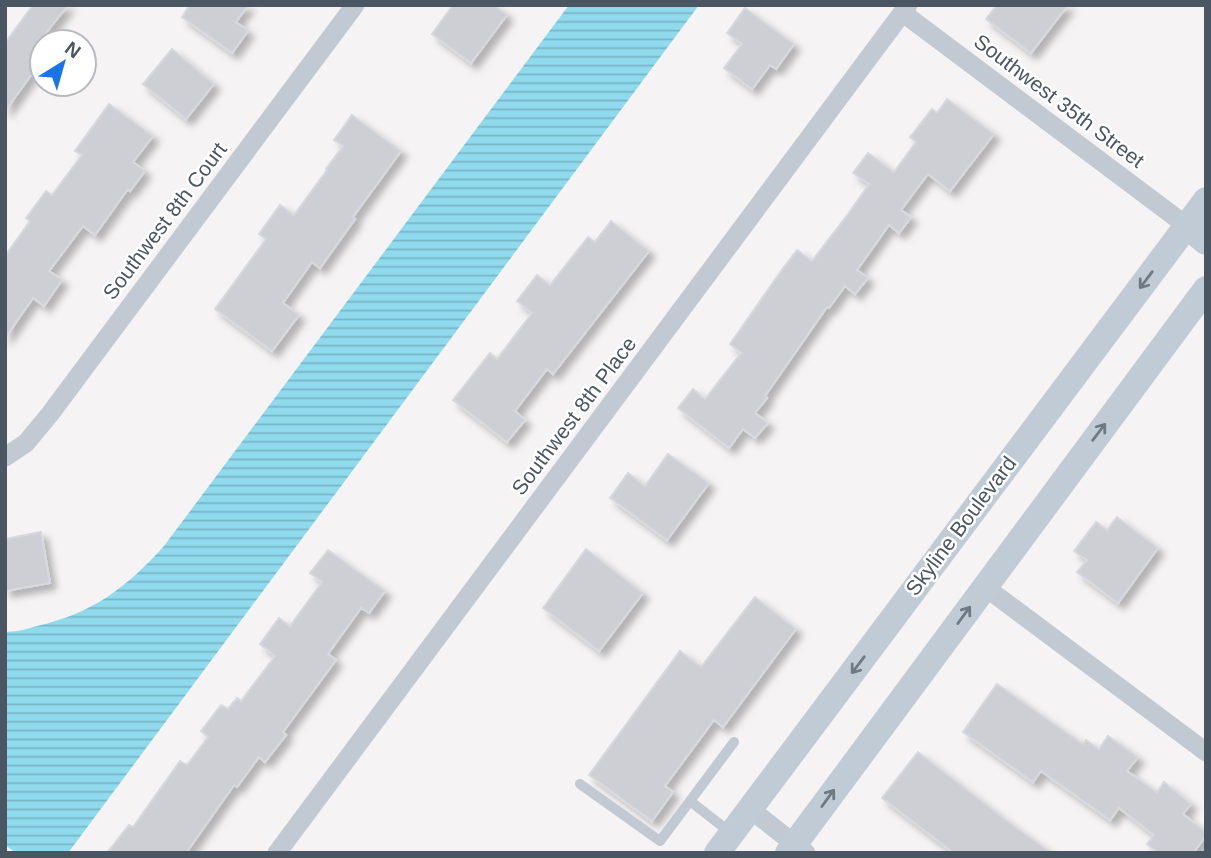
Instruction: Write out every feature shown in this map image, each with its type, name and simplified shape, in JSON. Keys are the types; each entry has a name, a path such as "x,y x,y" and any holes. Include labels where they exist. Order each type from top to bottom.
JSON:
{"street":[{"name":"Southwest 8th Court","path":"5,457 26,443 50,414 355,5"},
{"name":"Southwest 35th Street","path":"906,9 1196,234"},
{"name":"Southwest 8th Place","path":"276,853 906,9"},
{"name":"Skyline Boulevard","path":"724,843 1196,234 1206,200"},
{"path":"750,809 796,850 985,587 1206,289"},
{"path":"985,587 1206,752"}],"lane":[{"path":"580,784 660,841 734,742"},
{"path":"690,801 724,843"}],"water":[{"path":"569,5 699,5 68,853 16,853 5,845 5,632 57,621 92,606 122,586 164,546"}],"building":[{"path":"33,5 68,5 50,28 28,28 28,79 5,111 5,43"},
{"path":"190,5 248,5 236,22 248,31 232,53 182,17"},
{"path":"453,5 494,5 507,15 471,63 432,34"},
{"path":"997,5 1068,5 1031,53 986,19"},
{"path":"745,8 794,44 776,69 770,65 752,89 724,68 742,44 727,33"},
{"path":"172,49 214,84 186,119 143,84"},
{"path":"947,99 994,134 950,191 928,174 901,210 911,217 899,233 889,225 857,270 868,278 855,294 845,286 829,308 827,307 765,396 767,398 755,413 768,423 755,438 743,429 729,448 678,408 693,389 705,399 741,353 730,344 797,250 812,261 848,214 869,184 853,173 868,153 894,172 916,142 910,137 932,109 937,113"},
{"path":"109,104 153,136 133,162 145,171 130,191 128,189 95,235 83,226 49,271 62,280 44,306 33,298 5,338 5,256 30,221 26,218 46,191 52,195 82,155 75,151"},
{"path":"352,115 401,151 320,268 312,262 283,303 299,315 272,351 215,309 266,239 259,234 280,205 294,215 327,170 343,146 334,140"},
{"path":"611,221 649,251 553,374 547,369 515,411 525,420 507,442 453,400 490,353 497,359 532,313 517,301 537,275 550,285 588,237 595,242"},
{"path":"668,454 709,483 667,540 610,498 628,473 645,486"},
{"path":"1117,517 1158,548 1118,603 1077,572 1087,560 1074,551 1096,522 1107,530"},
{"path":"41,532 50,583 5,591 5,539"},
{"path":"586,549 643,593 599,651 543,608"},
{"path":"328,550 385,591 369,613 361,608 328,654 336,660 283,732 286,735 265,762 259,757 237,787 234,785 186,853 107,853 129,825 133,827 180,761 187,765 208,737 201,731 221,705 228,709 237,698 241,701 275,656 260,644 279,618 290,626 322,582 310,573"},
{"path":"755,597 796,629 723,727 714,720 665,786 673,792 652,821 589,775 680,651 701,667"},
{"path":"997,684 1083,744 1086,740 1099,749 1108,736 1138,757 1127,771 1157,792 1164,782 1191,804 1183,814 1206,832 1206,836 1193,853 1158,853 1147,844 1154,835 1119,808 1110,820 1041,771 1033,782 963,732"},
{"path":"918,752 1052,853 954,853 882,798"}]}
